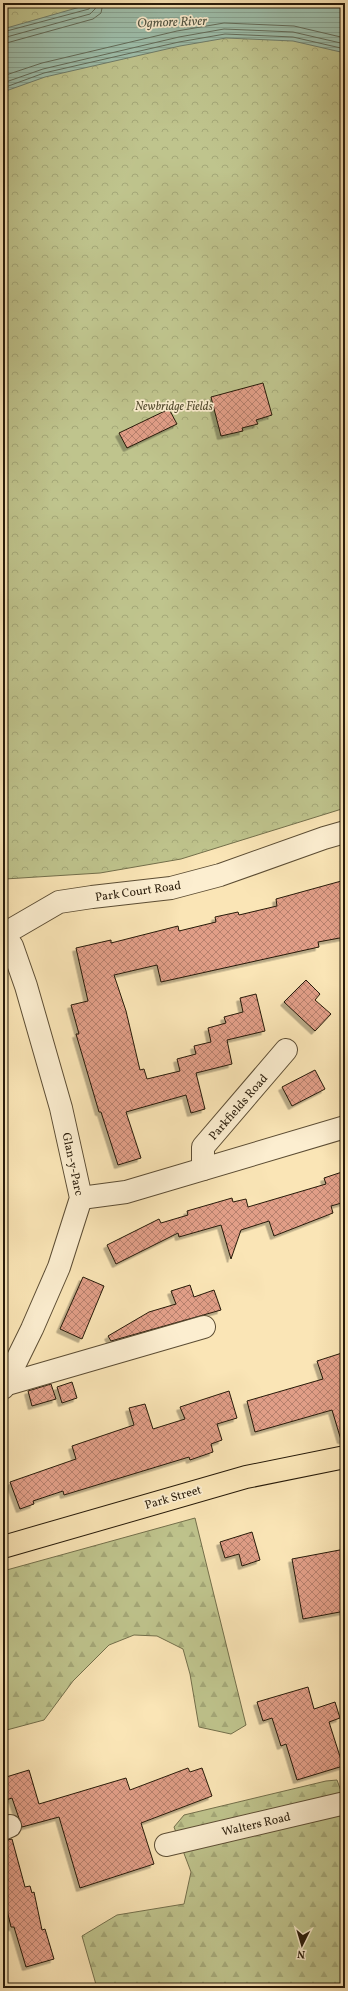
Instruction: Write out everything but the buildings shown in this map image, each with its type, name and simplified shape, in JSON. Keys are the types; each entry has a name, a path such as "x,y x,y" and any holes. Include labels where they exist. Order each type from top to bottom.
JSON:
{"main road":[{"name":"Park Street","path":"3,1547 246,1477 345,1457"}],"street":[{"name":"Park Court Road","path":"3,933 59,902 171,888 220,876 324,838 345,832"},
{"name":"Glan-y-Parc","path":"3,933 12,946 26,986 61,1108 82,1198 59,1267 32,1329 4,1386"},
{"name":"Parkfields Road","path":"203,1169 203,1147 286,1050"},
{"path":"82,1198 126,1192 345,1127"},
{"path":"4,1386 204,1327"},
{"name":"Walters Road","path":"166,1845 345,1803"}],"green space":[{"name":"Newbridge Fields","path":"3,3 345,3 345,808 181,859 100,873 5,879 3,879"},
{"path":"195,1518 246,1725 231,1734 199,1727 190,1674 183,1649 157,1636 134,1635 109,1645 73,1681 44,1720 3,1731 3,1571"},
{"path":"337,1780 345,1802 345,1988 97,1988 82,1936 117,1915 184,1904 191,1872 174,1827 184,1815 326,1781"}],"water":[{"name":"Ogmore River","path":"94,3 345,3 345,53 293,41 226,38 180,46 45,77 3,92 3,29"}]}
